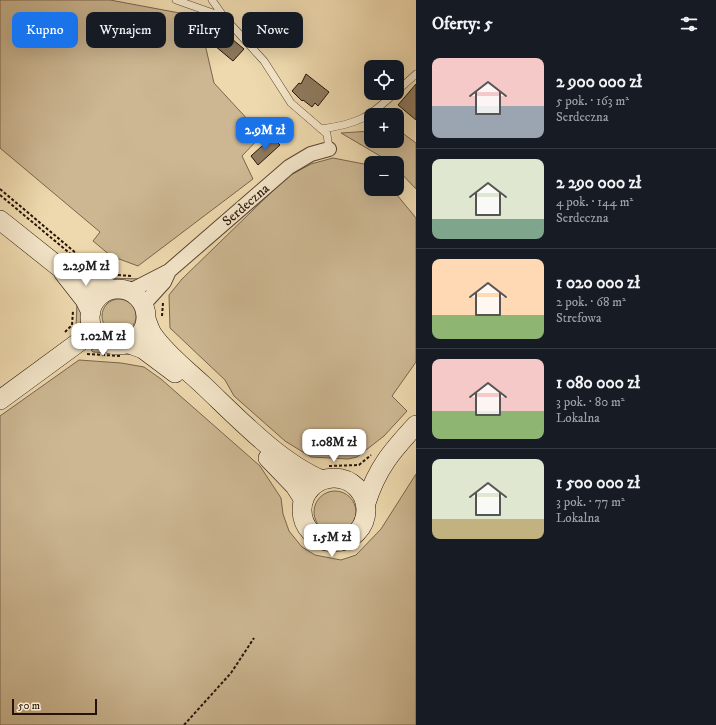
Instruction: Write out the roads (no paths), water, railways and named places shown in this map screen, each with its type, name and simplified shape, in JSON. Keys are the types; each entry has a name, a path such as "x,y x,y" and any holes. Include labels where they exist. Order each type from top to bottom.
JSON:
{"street":[{"name":"Serdeczna","path":"134,300 170,271 289,167 310,154 329,149"},
{"path":"0,220 59,267 88,282 134,300 153,334 166,351 286,460 306,474 323,473 331,478 345,480 357,487 366,503"},
{"path":"88,282 91,325 94,331 105,341 112,344 127,343 143,349 182,379 274,463 295,486 304,500"},
{"path":"90,312 92,306 100,295 134,300"},
{"path":"127,343 140,334 134,300"},
{"path":"0,400 94,331"},
{"path":"345,480 360,474 416,425"},
{"path":"323,473 308,492 304,500 303,518 306,527 320,539 328,542 346,540 354,536 365,521 366,503 382,454"}],"lane":[{"path":"176,0 210,12"},
{"path":"212,0 220,12"},
{"path":"234,28 264,61 291,103 327,134 329,149"},
{"path":"404,85 416,74"},
{"path":"321,129 348,125 355,122 374,112 387,100"}]}
